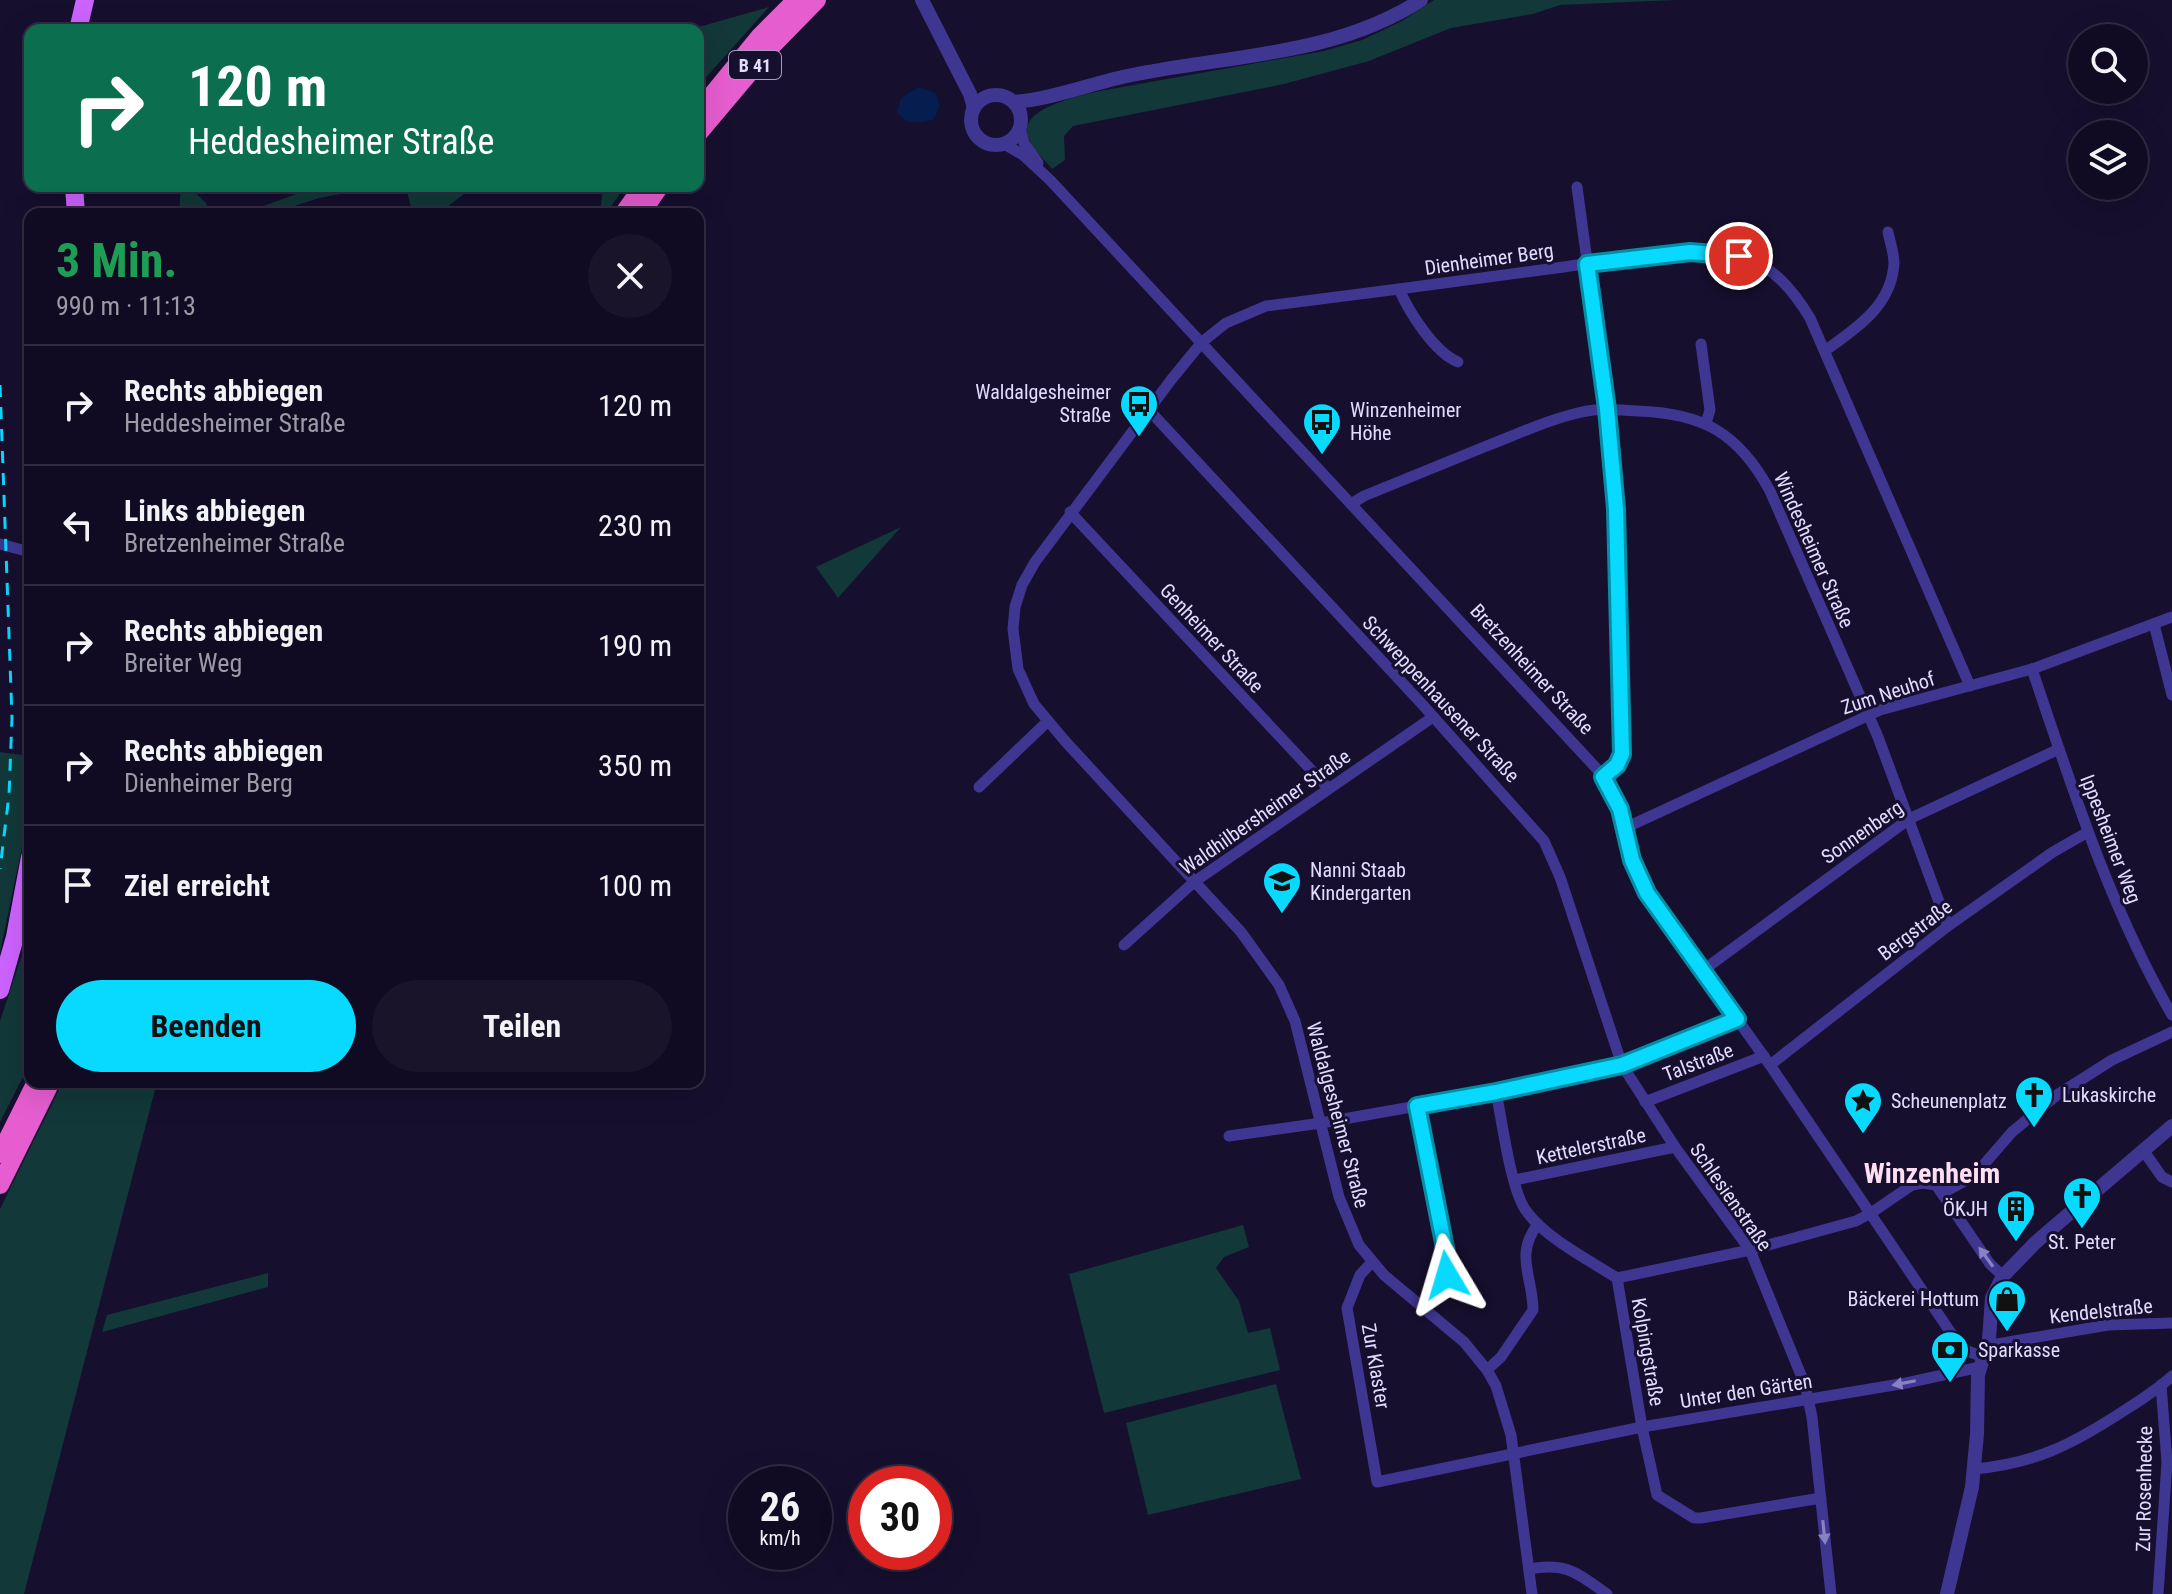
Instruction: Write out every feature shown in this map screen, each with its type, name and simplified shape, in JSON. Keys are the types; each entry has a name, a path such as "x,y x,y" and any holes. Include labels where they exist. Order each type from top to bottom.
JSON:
{"highway":[{"name":"B 41","path":"704,105 760,36 796,0"},
{"name":"B 41","path":"704,127 772,46 817,0"},
{"path":"0,1154 33,1088"},
{"path":"0,1185 48,1088"}],"main road":[{"path":"79,24 85,0"},
{"path":"0,990 24,889"}],"street":[{"path":"922,0 974,108 971,123 978,137 988,144 1004,144 1014,137 1021,123 1044,102 1080,87"},
{"path":"955,65 973,87 989,96 1002,96 1014,102 1129,75 1336,40 1372,27 1421,0"},
{"path":"974,108 989,96"},
{"path":"1014,102 1021,123"},
{"name":"Bretzenheimer Straße","path":"1021,123 1024,143 1050,180"},
{"name":"Bretzenheimer Straße","path":"1004,144 1023,155 1050,180 1603,777 1620,809 1632,860 1643,886 1767,1061 1961,1346 1969,1353 1983,1356"},
{"path":"1577,187 1607,409 1616,509 1622,754 1617,765 1603,777"},
{"path":"1826,350 1859,327 1885,298 1894,263 1888,232"},
{"name":"Dienheimer Berg","path":"1202,342 1226,323 1266,306 1690,252 1739,256 1766,269 1792,288 1826,350 1970,686"},
{"name":"Dienheimer Berg","path":"1399,289 1404,302 1440,351 1458,362"},
{"name":"Waldalgesheimer Straße","path":"1202,342 1070,512 1028,573 1015,607 1013,629 1018,669 1034,704 1047,722 1241,932 1279,985 1300,1036 1344,1213 1359,1245 1372,1262 1464,1342 1487,1370 1504,1407 1532,1594"},
{"path":"1701,344 1710,410 1706,423"},
{"name":"Schweppenhausener Straße","path":"1148,409 1535,829 1551,853 1622,1065"},
{"name":"Windesheimer Straße","path":"1351,504 1538,425 1583,412 1607,409 1678,414 1706,423 1743,450 1762,477 1867,715 1948,926"},
{"name":"Genheimer Straße","path":"1070,512 1328,788"},
{"path":"0,544 24,550"},
{"name":"Zum Neuhof","path":"1625,828 1867,715 2032,669 2172,617"},
{"path":"2154,624 2172,695"},
{"name":"Ippesheimer Weg","path":"2032,669 2088,832 2135,947 2172,1015"},
{"name":"Waldhilbersheimer Straße","path":"1124,945 1194,882 1433,717"},
{"path":"979,787 1047,722"},
{"name":"Sonnenberg","path":"1702,971 1909,819 2059,749"},
{"name":"Bergstraße","path":"1767,1061 1948,926 2053,852 2088,832"},
{"path":"1229,1136 1496,1092 1622,1065 1737,1019"},
{"path":"1943,1193 1974,1176 2012,1132 2057,1095 2112,1060 2172,1032"},
{"name":"Talstraße","path":"1645,1102 1767,1061"},
{"name":"Schlesienstraße","path":"1622,1065 1675,1147 1750,1250 1805,1385 1831,1594"},
{"name":"Kolpingstraße","path":"1496,1092 1522,1204 1538,1224 1617,1278 1642,1427 1657,1495 1694,1518 1821,1498"},
{"path":"1417,1106 1448,1267 1443,1287 1424,1310"},
{"path":"1947,1594 1967,1519 1991,1304 2003,1276 2035,1243 2172,1126"},
{"name":"Kettelerstraße","path":"1515,1180 1675,1147"},
{"path":"2143,1150 2162,1177 2172,1182"},
{"path":"1617,1278 1750,1250 1856,1221 1916,1184 1932,1184 1943,1193 1990,1264 2003,1276"},
{"path":"1487,1370 1501,1357 1533,1310 1525,1252 1538,1224"},
{"name":"Zur Klaster","path":"1372,1262 1360,1275 1347,1308 1377,1482"},
{"name":"Kendelstraße","path":"1983,1356 1993,1345 2108,1325 2172,1323"},
{"name":"Unter den Gärten","path":"1377,1482 1642,1427 1906,1383 1983,1356"},
{"path":"1974,1469 2037,1457 2063,1448 2172,1376"},
{"name":"Zur Rosenhecke","path":"2158,1594 2169,1462 2161,1385"},
{"path":"1529,1569 1550,1565 1564,1567 1607,1594"}],"green space":[{"path":"1434,0 1676,0 1560,5 1533,14 1451,28 1369,61 1284,84 1073,126 1064,136 1065,160 1052,169 1029,139 1027,128 1031,119 1065,100 1324,51 1362,40 1402,21"},
{"path":"769,7 704,80 704,25"},
{"path":"181,192 194,192 208,208 179,208"},
{"path":"302,192 350,192 288,208 258,208"},
{"path":"407,192 466,192 446,208 411,208"},
{"path":"602,192 621,192 610,208 601,208"},
{"path":"901,527 838,598 816,567"},
{"path":"0,752 24,755 24,837 0,953"},
{"path":"24,949 24,1075 0,1122 0,1021"},
{"path":"60,1088 155,1088 24,1594 0,1594 0,1209"},
{"path":"1243,1225 1249,1247 1224,1257 1216,1268 1239,1301 1248,1333 1270,1328 1280,1370 1104,1413 1069,1274"},
{"path":"268,1273 268,1287 102,1332 107,1315"},
{"path":"1276,1384 1301,1479 1148,1515 1126,1423"}],"water":[{"path":"919,87 935,93 940,105 934,119 909,121 897,112 901,98"}],"railway":[{"path":"0,385 12,718 9,795 0,869"}],"place":[{"name":"Waldalgesheimer Straße","path":"1139,438"},
{"name":"Winzenheimer Höhe","path":"1322,456"},
{"name":"Nanni Staab Kindergarten","path":"1282,915"},
{"name":"Lukaskirche","path":"2034,1129"},
{"name":"Scheunenplatz","path":"1863,1135"},
{"name":"St. Peter","path":"2082,1230"},
{"name":"ÖKJH","path":"2016,1243"},
{"name":"Bäckerei Hottum","path":"2007,1333"},
{"name":"Sparkasse","path":"1950,1384"}],"district":[{"name":"Winzenheim","path":"1932,1173"}],"route":[{"path":"1447,1275 1447,1258 1417,1106 1622,1065 1737,1019 1647,893 1632,860 1620,809 1603,777 1617,765 1622,754 1616,509 1607,409 1587,264 1690,252 1739,256"}]}
